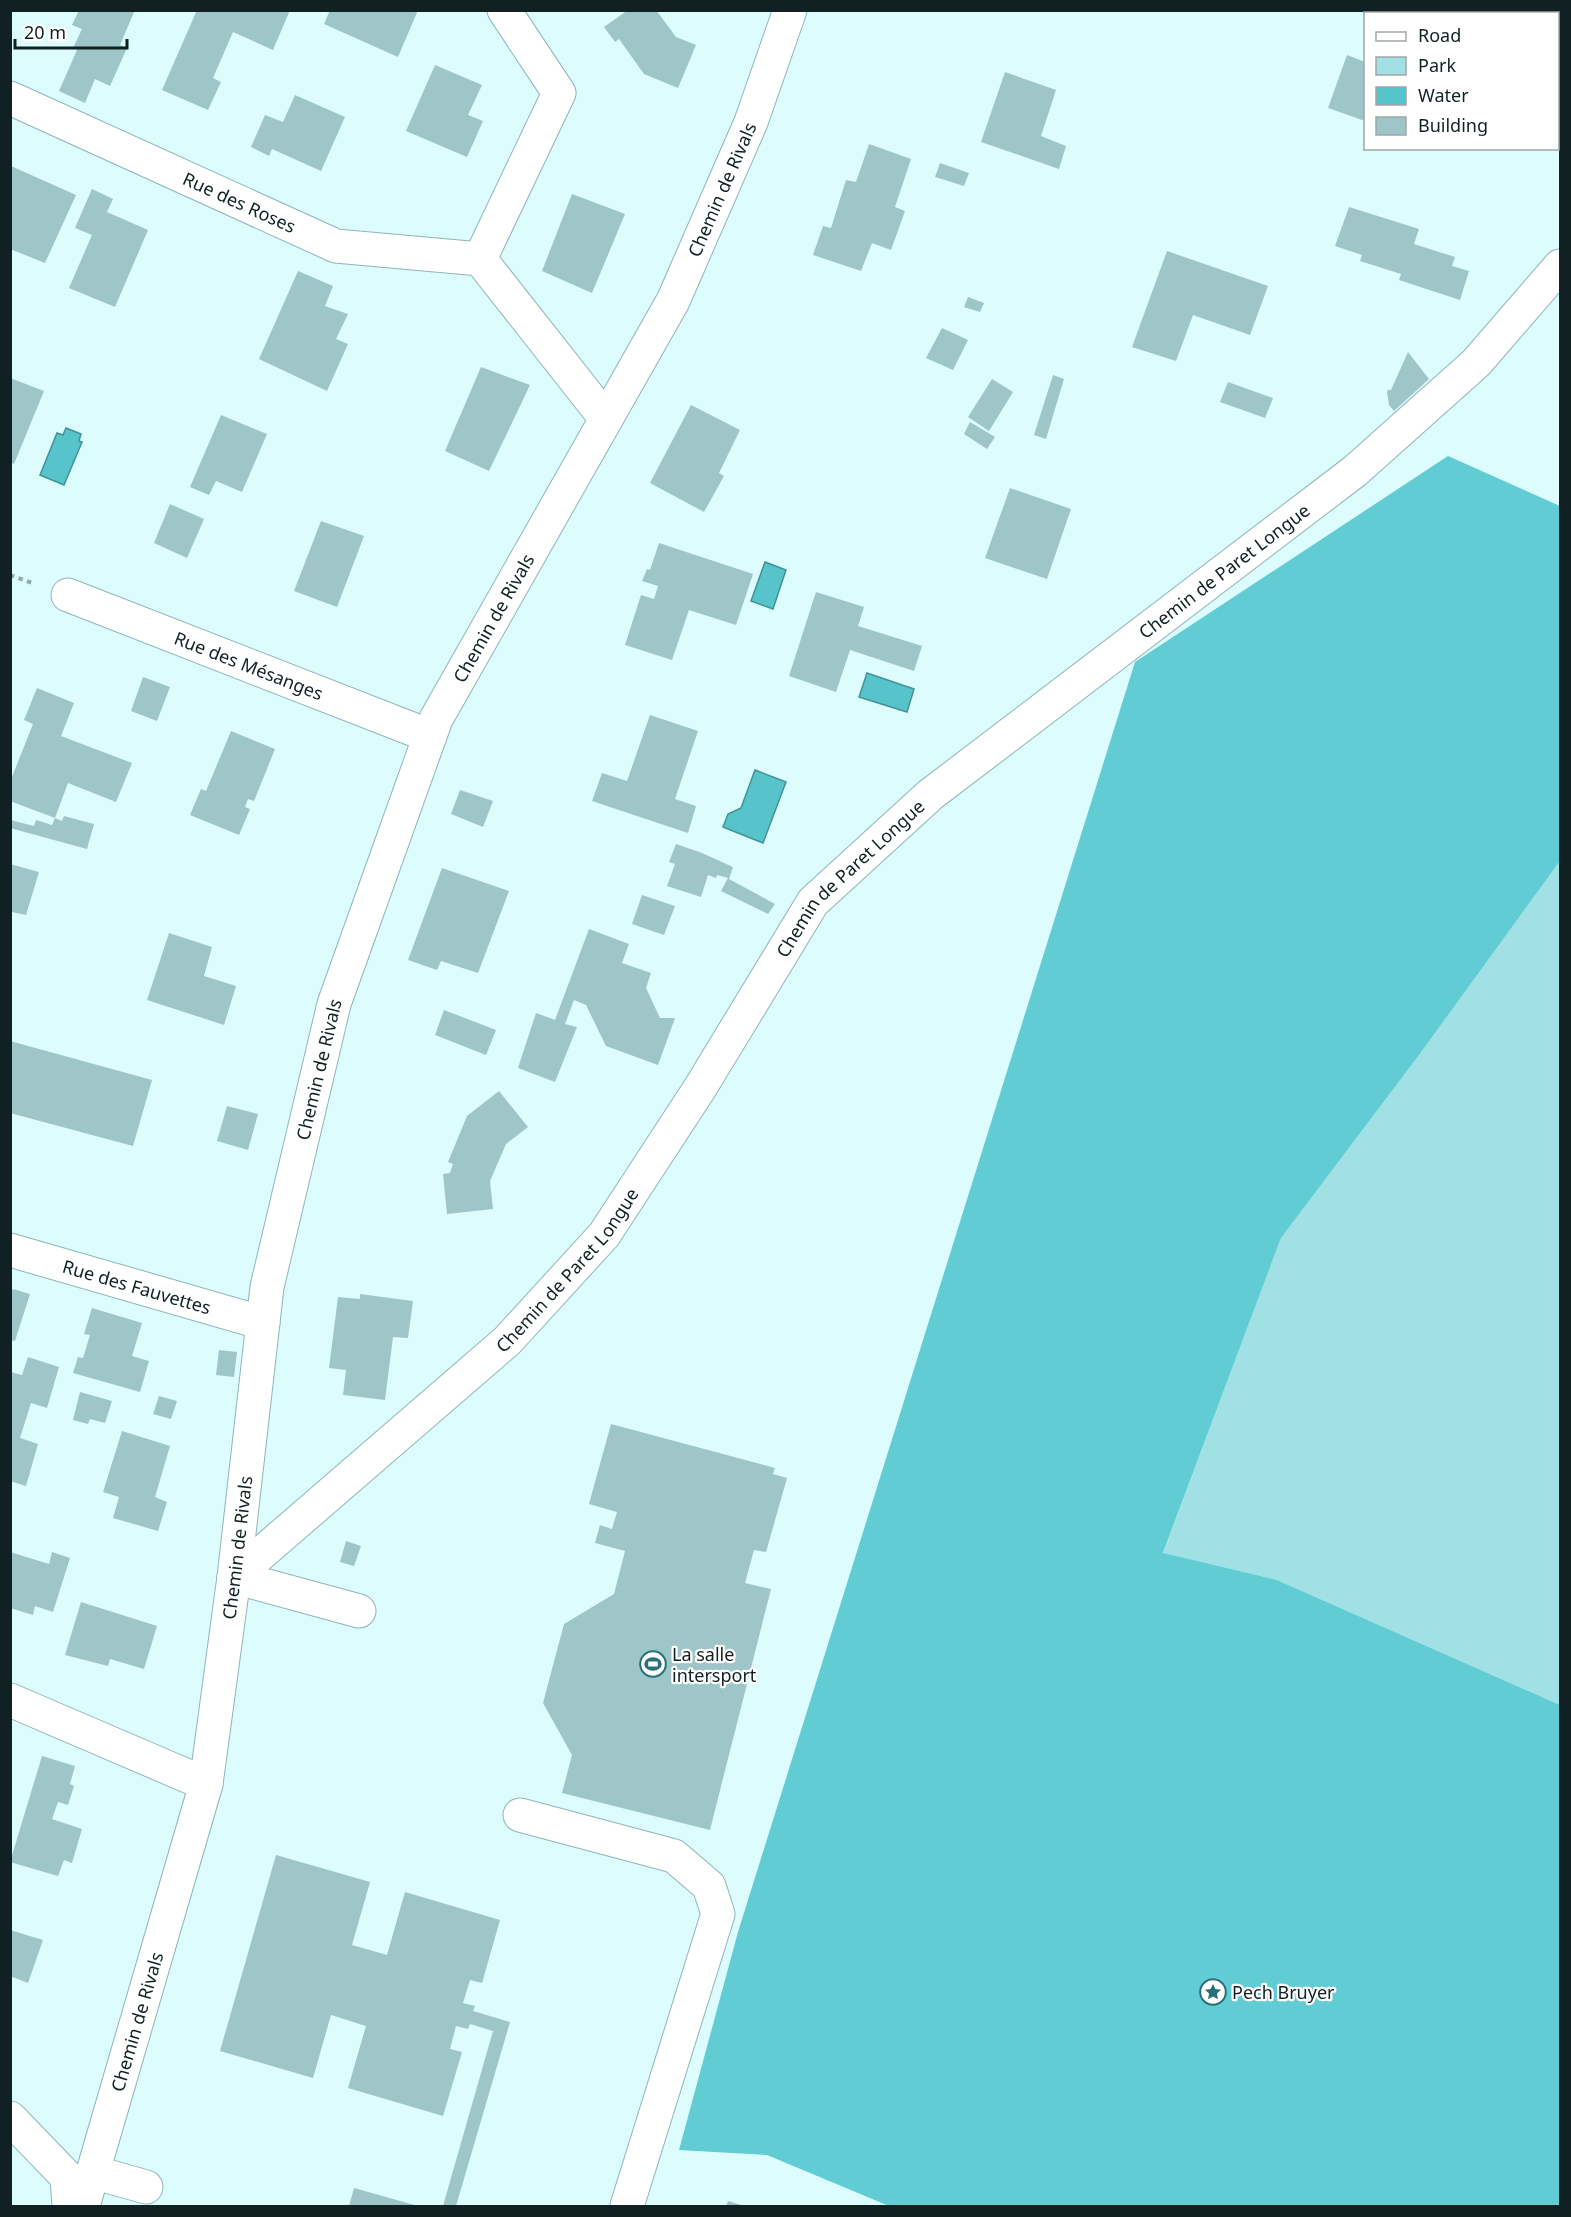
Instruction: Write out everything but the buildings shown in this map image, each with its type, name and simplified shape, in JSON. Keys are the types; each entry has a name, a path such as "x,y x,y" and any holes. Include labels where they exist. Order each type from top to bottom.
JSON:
{"street":[{"path":"504,10 559,93 480,259 606,419"},
{"name":"Chemin de Rivals","path":"83,2206 206,1784 234,1577 267,1287 334,1004 436,719 673,301 751,122 790,10"},
{"name":"Rue des Roses","path":"10,98 336,246 480,259"},
{"name":"Chemin de Paret Longue","path":"234,1577 507,1341 604,1235 700,1088 813,902 930,795 1355,471 1476,363 1560,266"},
{"name":"Rue des Mésanges","path":"68,595 430,736"},
{"name":"Rue des Fauvettes","path":"10,1250 263,1323"},
{"path":"234,1577 360,1611"},
{"path":"10,1700 206,1784"},
{"path":"520,1815 674,1856 709,1886 718,1914 627,2206"},
{"path":"10,2118 67,2177 69,2206"},
{"path":"93,2172 146,2187"}],"green space":[{"path":"1560,861 1560,1705 1277,1580 1163,1554 1281,1238 1419,1055"}],"shaded area":[{"path":"1448,456 1560,506 1560,861 1419,1055 1281,1238 1163,1553 1277,1580 1560,1705 1560,2206 889,2206 767,2155 679,2150 738,1932 1135,662"}],"water":[{"path":"66,428 81,434 79,441 82,442 64,485 40,475 57,433 63,435"},
{"path":"765,562 786,570 773,609 751,601"},
{"path":"867,673 914,689 907,712 859,697"},
{"path":"755,770 786,782 763,843 723,827 728,814 741,808"}],"place":[{"name":"La salle intersport","path":"653,1664"},
{"name":"Pech Bruyer","path":"1213,1992"}]}
